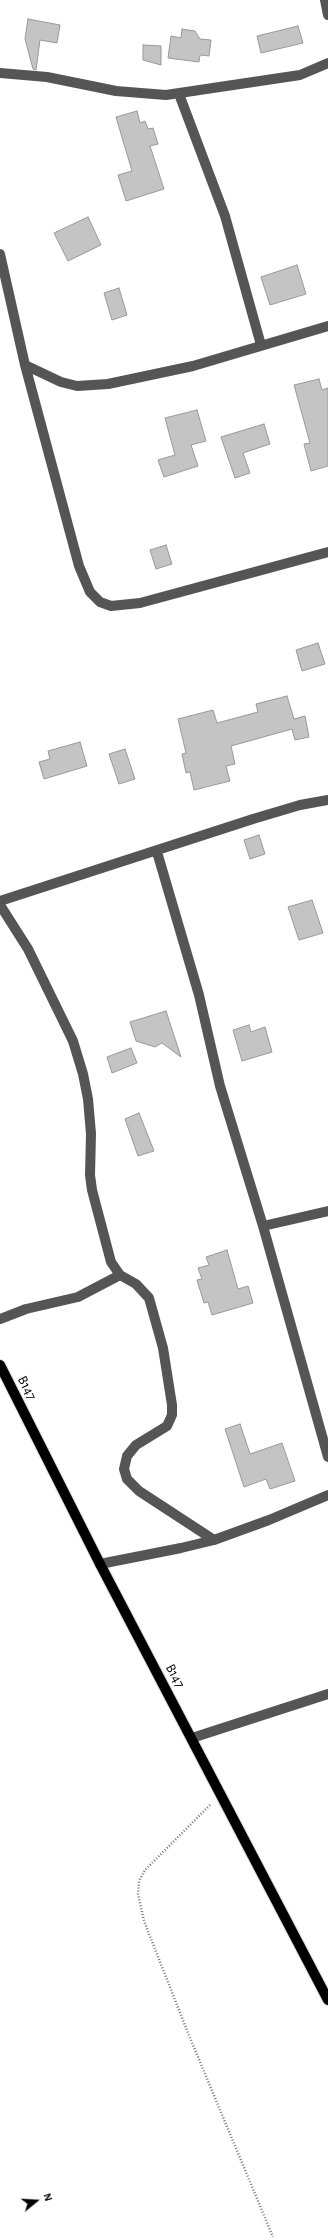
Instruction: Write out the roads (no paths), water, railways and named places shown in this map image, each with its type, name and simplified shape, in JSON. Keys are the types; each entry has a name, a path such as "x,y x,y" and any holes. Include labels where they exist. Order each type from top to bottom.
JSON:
{"main road":[{"name":"B147","path":"0,1365 100,1564 328,2000"}],"street":[{"path":"325,0 328,15"},
{"path":"0,73 47,76 116,91 179,94 232,83 300,75 328,63"},
{"path":"179,94 225,216 261,345"},
{"path":"0,254 25,365 83,579 90,592 100,602 111,606 140,603 328,552"},
{"path":"25,365 61,382 77,386 108,384 193,366 328,326"},
{"path":"0,901 300,805 328,800"},
{"path":"156,852 199,995 220,1086 263,1226 328,1457"},
{"path":"0,905 28,949 67,1028 77,1054 88,1099 91,1134 90,1176 92,1190 111,1262 120,1275 136,1284 149,1298 163,1348 172,1405 172,1415 167,1426 136,1445 127,1456 124,1469 127,1479 139,1491 214,1540"},
{"path":"263,1226 328,1211"},
{"path":"0,1319 26,1309 78,1297 120,1275"},
{"path":"100,1564 182,1548 214,1540 269,1520 328,1495"},
{"path":"192,1738 328,1694"}]}
